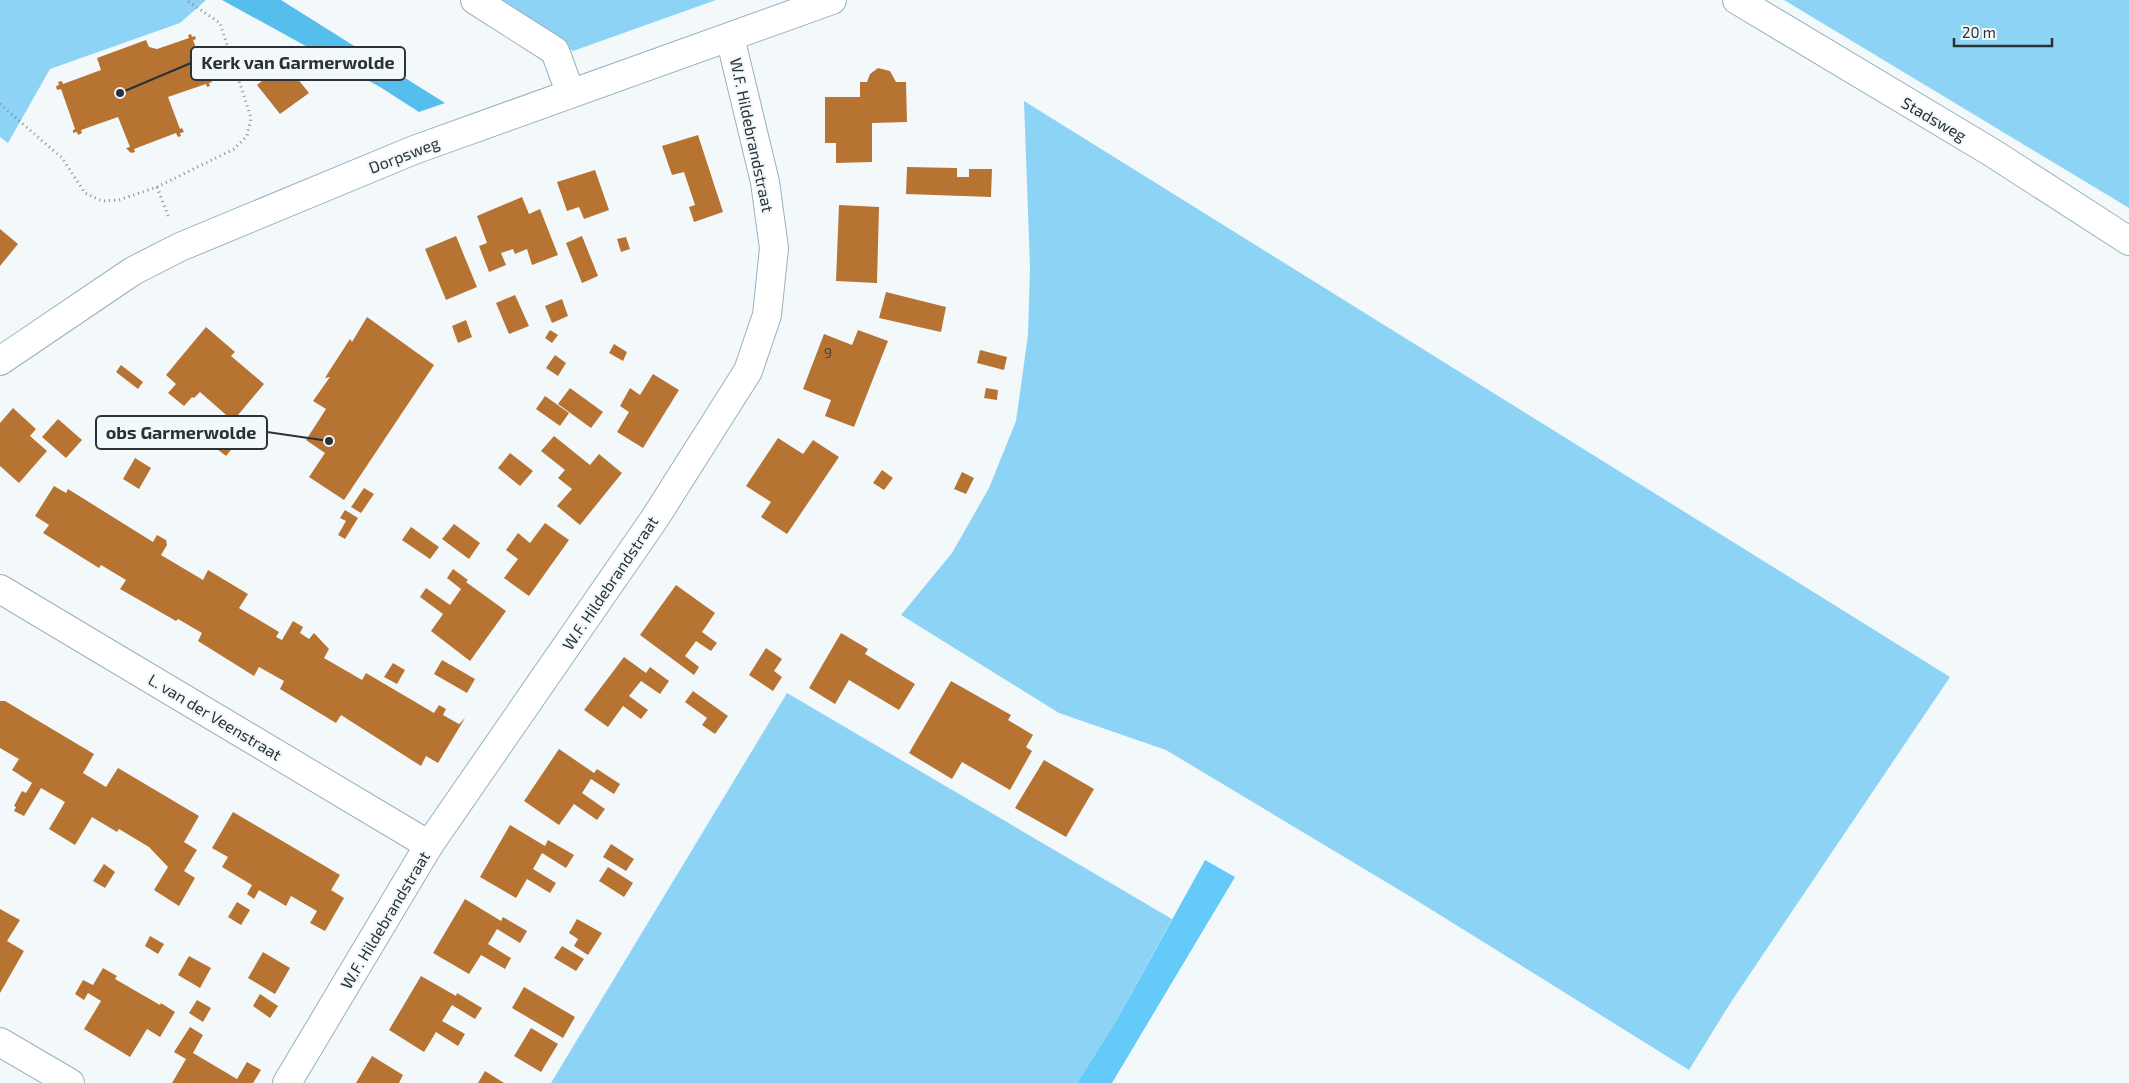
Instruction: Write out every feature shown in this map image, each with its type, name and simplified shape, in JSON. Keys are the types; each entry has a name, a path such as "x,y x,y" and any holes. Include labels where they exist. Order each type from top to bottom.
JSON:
{"street":[{"path":"475,0 554,51 570,92"},
{"name":"Dorpsweg","path":"0,361 133,271 180,247 414,150 570,92 832,0"},
{"name":"Stadsweg","path":"1737,0 1991,152 2129,241"},
{"name":"W.F. Hildebrandstraat","path":"287,1083 429,845 655,518 748,371 767,315 774,248 765,182 730,37"},
{"name":"L. van der Veenstraat","path":"0,588 429,845"},
{"path":"0,1042 70,1083"}],"path":[{"path":"0,104 62,158 84,193 102,201 119,200 157,187 234,149 247,136 251,118 220,23 186,0"}],"shaded area":[{"path":"0,0 206,0 180,23 50,69 8,143 0,137"},
{"path":"222,0 281,0 445,103 419,112 380,87"},
{"path":"496,0 716,0 573,51"},
{"path":"1784,0 2129,0 2129,208"},
{"path":"1024,101 1950,677 1731,1002 1689,1070 1411,897 1166,750 1059,713 901,615 952,553 989,488 1016,421 1028,335 1030,267"},
{"path":"787,693 1172,919 1115,1023 1077,1083 551,1083"},
{"path":"1205,860 1235,877 1112,1083 1077,1083 1115,1023"}],"building":[{"path":"191,34 192,37 195,36 196,39 193,40 208,80 211,79 212,82 209,83 210,86 207,87 206,84 168,97 180,129 182,128 184,132 180,133 181,136 178,137 176,133 134,149 135,152 131,153 126,148 130,147 118,117 81,130 82,133 78,135 77,132 73,133 75,129 61,89 57,90 58,82 62,81 63,84 101,70 97,58 146,40 149,47 157,49 189,38 188,35"},
{"path":"285,63 309,93 280,114 257,85"},
{"path":"878,68 890,71 896,82 906,82 907,122 872,123 872,162 836,163 836,143 825,143 825,97 860,97 860,82 867,82 870,74"},
{"path":"698,135 723,212 694,222 689,207 695,205 684,172 672,175 662,146"},
{"path":"907,167 957,168 957,177 969,177 969,169 992,169 991,197 906,194"},
{"path":"595,170 609,210 584,219 579,207 567,211 557,182"},
{"path":"522,197 529,214 540,209 558,255 532,265 527,249 515,254 513,249 501,253 506,265 489,272 479,246 487,243 477,216"},
{"path":"839,205 879,207 877,283 836,281"},
{"path":"0,229 18,244 0,266"},
{"path":"456,236 477,287 446,300 425,249"},
{"path":"582,236 598,276 582,283 566,243"},
{"path":"626,237 630,249 621,252 617,239"},
{"path":"886,292 946,307 941,332 879,318"},
{"path":"515,295 529,326 509,334 496,303"},
{"path":"562,299 568,316 552,323 545,306"},
{"path":"367,317 434,365 344,500 309,477 325,453 306,440 326,409 313,401 330,377 325,378 328,373 350,339 352,342"},
{"path":"466,320 472,337 458,343 452,326"},
{"path":"206,327 235,352 231,356 264,384 233,421 200,392 194,398 192,397 184,406 168,393 176,384 166,375"},
{"path":"550,330 558,335 552,343 545,338"},
{"path":"858,330 888,341 854,427 825,416 831,400 803,389 824,334 852,345"},
{"path":"614,344 627,352 623,361 609,353"},
{"path":"980,350 1007,357 1004,370 977,363"},
{"path":"555,355 566,363 558,376 546,368"},
{"path":"121,365 143,382 138,389 116,372"},
{"path":"653,374 679,390 643,448 617,432 629,412 620,406 630,388 640,395"},
{"path":"570,388 603,412 591,428 558,404"},
{"path":"986,388 998,390 997,400 984,398"},
{"path":"545,396 569,413 560,426 536,409"},
{"path":"13,408 36,429 30,436 47,451 19,483 0,466 0,423"},
{"path":"58,419 82,440 66,458 42,437"},
{"path":"226,429 239,440 226,456 212,445"},
{"path":"554,436 590,465 599,454 622,473 580,525 557,506 572,489 558,478 565,470 541,451"},
{"path":"778,438 803,454 813,440 839,457 787,534 761,517 771,502 746,486"},
{"path":"510,453 533,471 520,486 498,468"},
{"path":"135,458 151,468 139,489 123,479"},
{"path":"882,470 893,478 884,490 873,483"},
{"path":"962,472 974,478 966,494 954,489"},
{"path":"54,486 66,493 68,489 153,542 157,535 166,540 167,545 161,555 203,580 208,570 248,594 239,608 279,632 276,637 282,640 293,621 303,627 300,633 309,639 314,633 329,649 324,658 362,680 366,673 434,713 439,705 446,709 443,715 459,724 465,718 438,763 426,756 421,766 341,715 336,723 280,689 284,681 259,667 254,676 198,641 202,633 178,619 176,621 120,589 126,580 101,565 99,568 43,533 49,525 35,516"},
{"path":"364,488 374,494 361,513 351,507"},
{"path":"345,510 358,518 345,539 338,535 346,521 340,518"},
{"path":"545,523 569,540 529,596 504,578 518,559 506,550 518,533 530,543"},
{"path":"454,524 480,543 469,559 442,539"},
{"path":"411,527 439,547 430,559 402,540"},
{"path":"453,569 468,580 466,582 506,611 470,661 431,631 443,614 420,597 426,588 450,605 461,589 447,578"},
{"path":"676,585 715,613 702,632 717,643 711,651 696,641 685,656 699,667 694,675 640,635"},
{"path":"841,633 868,649 865,654 915,684 899,710 849,680 835,704 809,688"},
{"path":"766,648 782,659 774,671 782,677 773,691 749,675"},
{"path":"624,657 646,673 650,667 669,681 660,694 641,681 629,696 648,710 641,719 623,706 608,727 584,710"},
{"path":"442,660 475,679 467,693 434,674"},
{"path":"393,663 405,670 397,684 384,677"},
{"path":"951,681 1011,715 1008,720 1033,735 1026,747 1032,751 1010,790 962,762 952,779 909,753"},
{"path":"693,691 728,716 715,734 702,725 707,718 685,702"},
{"path":"0,701 5,701 94,754 83,773 106,787 118,768 199,816 184,842 197,850 184,871 195,878 179,906 154,890 168,867 149,847 119,829 117,832 92,817 75,845 49,829 65,802 41,788 24,816 14,811 16,807 14,806 22,791 26,793 32,783 12,770 19,759 0,748"},
{"path":"559,749 594,773 597,769 620,784 614,794 591,779 582,793 605,809 597,820 574,804 559,825 524,801"},
{"path":"1044,760 1094,789 1066,837 1015,808"},
{"path":"233,812 340,875 331,890 344,898 325,931 310,923 317,911 291,896 286,906 259,890 254,899 247,894 252,885 222,867 228,857 212,848"},
{"path":"510,825 545,846 548,840 574,855 566,868 542,853 533,869 556,883 550,893 527,879 516,898 480,877"},
{"path":"611,844 634,859 626,871 603,857"},
{"path":"104,864 115,872 105,888 93,881"},
{"path":"608,867 633,883 624,897 599,881"},
{"path":"465,899 501,921 503,917 527,931 520,943 497,929 488,944 511,958 505,969 481,955 469,974 433,953"},
{"path":"237,902 250,910 241,925 228,917"},
{"path":"0,909 20,920 7,941 24,951 0,993"},
{"path":"577,919 602,933 588,955 574,946 578,939 569,933"},
{"path":"150,936 164,944 158,954 145,946"},
{"path":"562,946 584,959 576,971 554,958"},
{"path":"263,952 290,968 275,994 248,978"},
{"path":"189,956 211,968 200,988 178,975"},
{"path":"103,968 117,976 115,979 175,1012 160,1037 147,1029 130,1057 84,1029 101,1001 88,993 84,1000 75,994 83,980 93,985"},
{"path":"421,976 456,996 457,993 482,1008 475,1019 452,1005 442,1021 465,1034 458,1046 436,1032 424,1052 389,1030"},
{"path":"524,987 575,1017 563,1038 512,1008"},
{"path":"260,994 278,1006 270,1018 253,1006"},
{"path":"197,1000 211,1008 203,1022 189,1013"},
{"path":"190,1027 203,1035 193,1053 237,1079 247,1062 261,1070 253,1083 172,1083 186,1059 174,1052"},
{"path":"531,1028 558,1044 541,1072 514,1056"},
{"path":"372,1056 403,1075 399,1083 356,1083"},
{"path":"485,1071 504,1083 478,1083"}],"place":[{"name":"Kerk van Garmerwolde","path":"120,93"},
{"name":"obs Garmerwolde","path":"329,441"}]}
